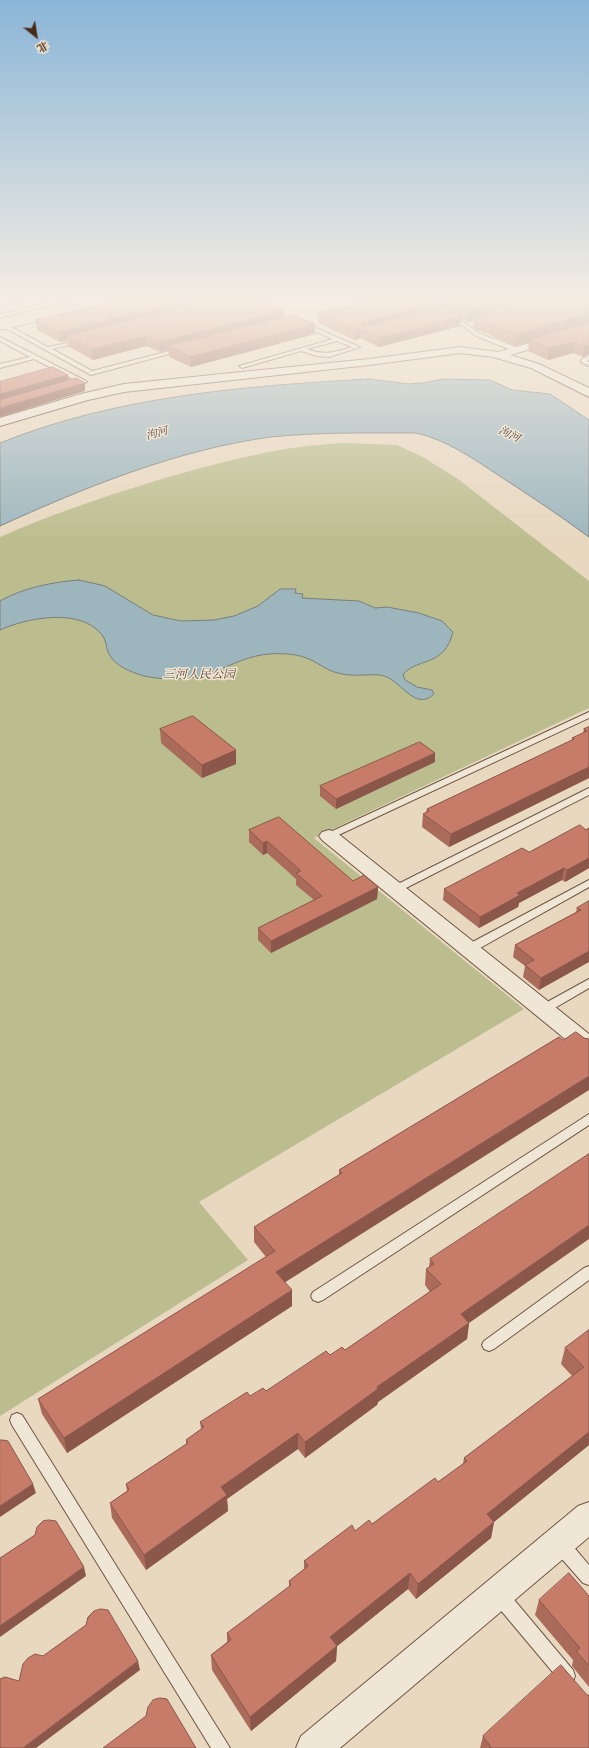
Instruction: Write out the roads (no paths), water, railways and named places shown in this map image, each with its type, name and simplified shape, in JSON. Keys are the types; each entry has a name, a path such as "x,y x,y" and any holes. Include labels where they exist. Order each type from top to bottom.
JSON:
{"street":[{"path":"0,422 85,397 124,388 194,381"},
{"path":"565,381 589,392"},
{"path":"329,836 589,1046"},
{"path":"313,1748 589,1517"}],"lane":[{"path":"61,388 84,382 81,381"},
{"path":"329,836 589,715"},
{"path":"396,889 589,791"},
{"path":"469,949 589,883"},
{"path":"544,1009 589,983"},
{"path":"318,1296 589,1119"},
{"path":"489,1345 589,1272"},
{"path":"16,1420 221,1748"},
{"path":"559,1543 589,1577"},
{"path":"498,1594 579,1690"}],"water":[{"name":"泃河","path":"381,381 409,384 436,381 491,381 512,390 550,394 589,420 589,537 544,505 469,456 438,440 416,433 307,434 271,437 236,443 167,460 132,472 98,484 0,526 0,443 44,427 89,414 135,404 228,390 322,382"},
{"path":"79,580 105,586 153,615 181,621 214,620 234,616 258,606 280,589 296,589 295,593 303,594 302,598 359,601 375,608 387,607 419,613 442,621 453,632 444,651 431,660 417,665 403,674 405,680 417,687 432,690 434,694 427,699 420,699 413,697 387,677 380,675 354,675 338,673 306,658 291,654 263,655 249,658 208,674 190,678 162,679 144,676 119,665 114,661 108,652 102,635 93,626 81,621 67,618 38,619 0,630 0,601 9,596 38,586"}],"park label":[{"name":"三河人民公园","path":"199,675"}]}
